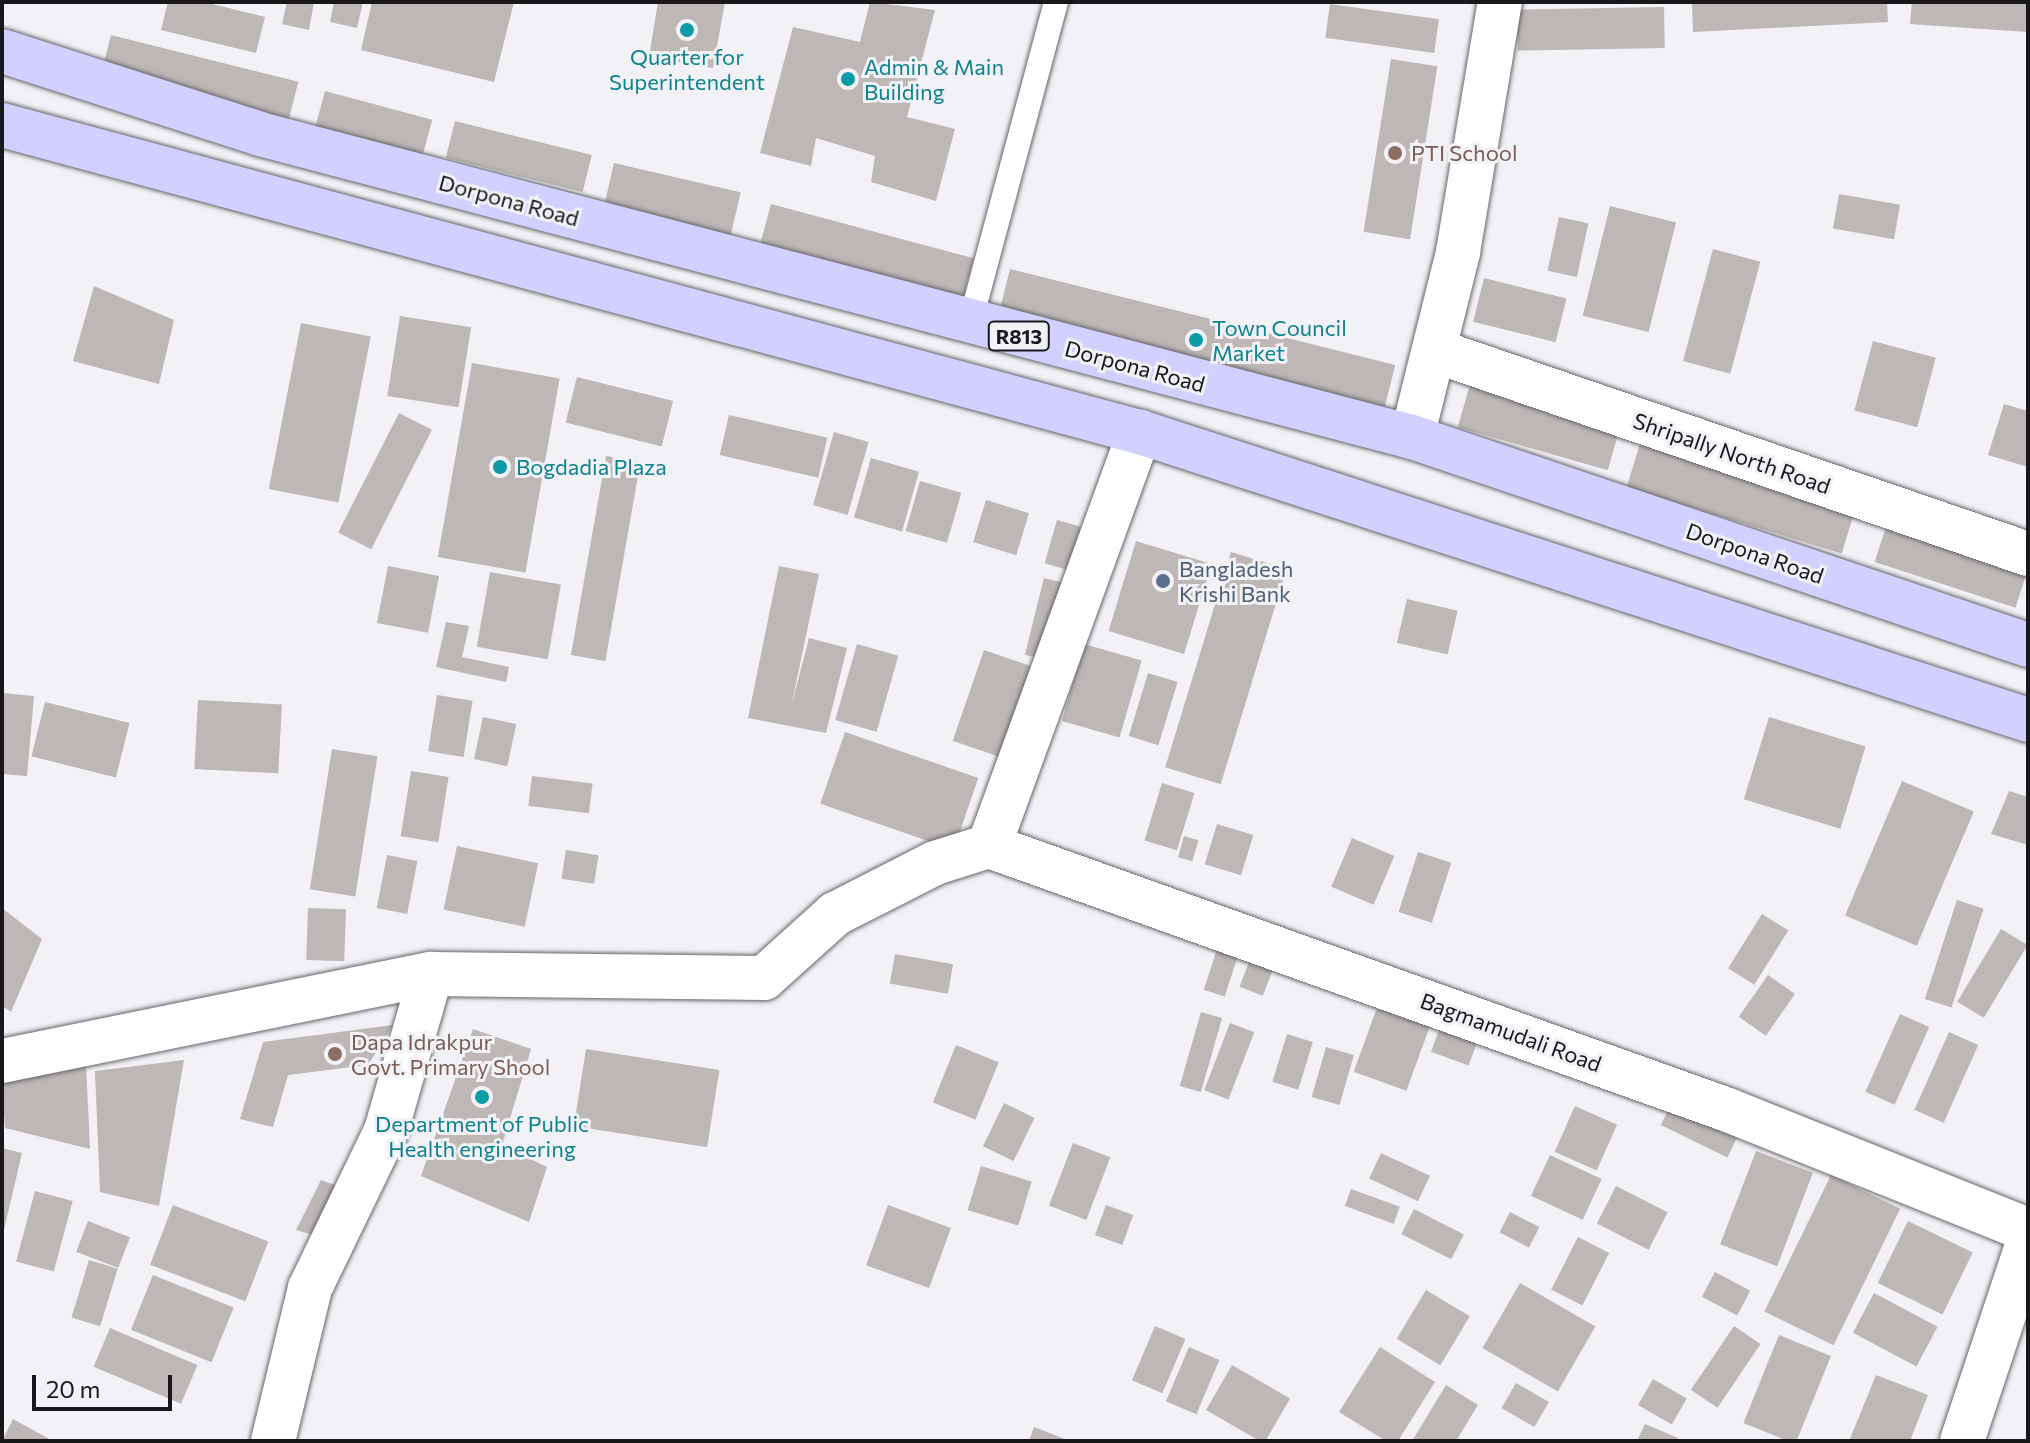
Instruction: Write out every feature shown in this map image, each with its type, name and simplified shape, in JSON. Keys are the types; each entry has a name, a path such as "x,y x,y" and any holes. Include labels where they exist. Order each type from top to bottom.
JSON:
{"main road":[{"name":"Dorpona Road","path":"2,51 260,134 1412,437 2028,645"},
{"path":"2,125 1140,432 2028,720"}],"street":[{"path":"1412,437 1436,351 1500,2"},
{"name":"Shripally North Road","path":"1436,351 2028,554"},
{"path":"2,1061 431,974 764,978 835,914 935,863 989,846 1140,432"},
{"name":"Bagmamudali Road","path":"989,846 1728,1110 2028,1230"},
{"path":"273,1441 310,1288 386,1131 431,974"},
{"path":"1962,1441 2028,1243"}],"lane":[{"path":"970,323 1056,2"}],"building":[{"path":"168,2 204,2 265,17 256,53 161,30"},
{"path":"287,2 314,2 309,30 282,24"},
{"path":"334,2 363,2 357,28 330,22"},
{"path":"372,2 514,2 494,82 361,50"},
{"name":"Quarter for Superintendent","path":"658,2 725,2 713,68 649,57"},
{"name":"Admin & Main Building","path":"870,2 935,10 907,117 955,129 936,201 871,182 875,156 816,138 811,166 760,153 793,27 860,42"},
{"path":"1692,2 1887,2 1888,22 1693,32"},
{"path":"1912,2 2028,2 2028,32 1910,24"},
{"path":"1330,4 1439,19 1434,53 1325,38"},
{"path":"1664,7 1665,48 1518,51 1517,10"},
{"path":"111,35 298,82 288,122 101,76"},
{"path":"1391,59 1437,66 1410,239 1364,232"},
{"path":"325,91 432,120 422,159 314,131"},
{"path":"455,121 592,155 583,192 446,158"},
{"path":"614,163 741,192 731,236 604,207"},
{"path":"1839,194 1900,205 1894,239 1833,228"},
{"path":"771,204 974,258 963,299 760,245"},
{"path":"1610,206 1676,222 1649,332 1583,316"},
{"path":"1559,217 1588,223 1577,277 1548,271"},
{"path":"1713,249 1760,262 1730,374 1683,361"},
{"name":"Town Council Market","path":"1010,269 1395,365 1384,410 999,314"},
{"path":"1484,278 1566,299 1556,342 1473,322"},
{"path":"94,286 174,320 159,384 73,361"},
{"path":"400,316 471,327 458,407 387,396"},
{"path":"301,323 371,337 338,502 269,489"},
{"path":"1873,341 1936,358 1917,427 1854,411"},
{"name":"Bogdadia Plaza","path":"472,363 560,378 525,572 438,557"},
{"path":"577,377 673,401 662,447 566,423"},
{"path":"1471,381 1621,424 1608,470 1458,427"},
{"path":"2004,404 2028,411 2028,467 1988,455"},
{"path":"399,413 432,430 371,549 338,532"},
{"path":"729,415 827,438 818,478 720,455"},
{"path":"834,432 869,442 848,515 813,505"},
{"path":"1642,437 1857,503 1842,553 1627,488"},
{"path":"606,456 640,462 605,661 571,655"},
{"path":"871,458 919,472 902,531 854,518"},
{"path":"920,481 961,493 947,543 906,531"},
{"path":"986,500 1029,513 1016,555 973,542"},
{"path":"1057,520 1085,528 1072,571 1045,563"},
{"path":"1887,524 2028,570 2015,608 1875,562"},
{"path":"1136,541 1212,564 1184,654 1109,631"},
{"path":"1231,552 1286,569 1221,784 1165,767"},
{"path":"388,566 439,576 428,633 377,623"},
{"path":"779,566 819,574 791,707 809,638 847,648 826,733 748,718"},
{"path":"490,572 561,585 548,659 477,647"},
{"path":"1044,578 1068,584 1049,661 1025,655"},
{"path":"1407,599 1458,611 1448,655 1397,643"},
{"path":"446,622 469,626 462,657 509,667 506,682 436,667"},
{"path":"857,644 898,656 877,732 835,720"},
{"path":"1084,644 1142,661 1120,737 1062,721"},
{"path":"984,650 1040,669 1009,760 953,741"},
{"path":"1148,673 1178,682 1158,745 1129,736"},
{"path":"2,693 34,696 27,776 2,774"},
{"path":"437,695 473,701 464,757 428,751"},
{"path":"198,700 282,704 278,773 194,769"},
{"path":"45,702 129,723 116,777 31,756"},
{"path":"483,717 516,724 507,766 474,759"},
{"path":"1769,717 1866,747 1840,829 1744,799"},
{"path":"845,732 978,778 954,850 820,804"},
{"path":"332,749 377,756 355,896 310,889"},
{"path":"411,771 449,777 438,842 401,836"},
{"path":"532,776 593,783 589,813 528,806"},
{"path":"1902,781 1974,811 1917,946 1845,915"},
{"path":"1162,783 1195,793 1177,850 1144,840"},
{"path":"2009,791 2028,797 2028,845 1991,834"},
{"path":"1217,824 1253,835 1241,875 1205,864"},
{"path":"1184,836 1198,840 1192,861 1178,857"},
{"path":"1352,838 1394,856 1374,905 1331,887"},
{"path":"457,846 538,863 525,927 443,910"},
{"path":"566,850 599,855 594,884 561,879"},
{"path":"1418,852 1451,863 1432,923 1399,912"},
{"path":"387,855 417,861 407,914 377,908"},
{"path":"1957,900 1984,909 1951,1008 1925,999"},
{"path":"2,908 42,939 11,1012 2,1006"},
{"path":"308,908 346,909 344,961 306,960"},
{"path":"1762,914 1788,930 1754,985 1728,968"},
{"path":"2001,929 2028,945 1984,1018 1957,1002"},
{"path":"1218,946 1239,953 1225,997 1204,990"},
{"path":"895,954 953,964 948,994 890,984"},
{"path":"1252,954 1275,963 1263,996 1239,987"},
{"path":"1768,975 1795,994 1766,1036 1739,1017"},
{"path":"1378,1005 1431,1024 1406,1091 1354,1072"},
{"path":"1201,1012 1222,1018 1201,1092 1180,1086"},
{"path":"1900,1014 1929,1027 1895,1105 1865,1092"},
{"path":"1444,1016 1482,1030 1469,1065 1431,1052"},
{"path":"1230,1023 1254,1032 1228,1100 1204,1090"},
{"path":"393,1025 368,1065 288,1075 273,1127 240,1119 263,1042"},
{"name":"Department of Public Health engineering","path":"473,1029 531,1049 502,1145 547,1167 529,1222 421,1176"},
{"path":"1949,1032 1978,1045 1944,1123 1914,1110"},
{"path":"1287,1034 1313,1042 1298,1090 1272,1082"},
{"path":"956,1045 999,1062 975,1120 933,1102"},
{"path":"1326,1047 1354,1055 1340,1105 1312,1097"},
{"path":"586,1049 719,1070 707,1147 574,1126"},
{"path":"184,1060 159,1206 100,1192 95,1071"},
{"path":"86,1064 90,1149 5,1128 2,1082"},
{"path":"1674,1098 1741,1130 1727,1157 1661,1125"},
{"path":"1004,1103 1035,1118 1014,1161 983,1146"},
{"path":"1575,1106 1617,1125 1597,1170 1555,1152"},
{"path":"1073,1143 1110,1157 1086,1220 1049,1206"},
{"path":"2,1148 22,1153 3,1234 2,1234"},
{"path":"1756,1151 1813,1173 1777,1266 1720,1244"},
{"path":"1381,1153 1430,1176 1418,1201 1369,1178"},
{"path":"1550,1155 1602,1179 1583,1220 1531,1196"},
{"path":"981,1166 1032,1181 1018,1225 968,1210"},
{"path":"1831,1175 1900,1209 1834,1345 1764,1312"},
{"path":"321,1180 343,1188 320,1237 296,1230"},
{"path":"1616,1186 1668,1212 1649,1250 1597,1223"},
{"path":"1351,1189 1400,1207 1394,1224 1345,1206"},
{"path":"35,1191 73,1201 54,1272 16,1262"},
{"path":"173,1205 268,1242 245,1301 150,1265"},
{"path":"888,1205 951,1228 929,1288 866,1265"},
{"path":"1106,1205 1133,1215 1122,1245 1095,1235"},
{"path":"1414,1209 1464,1234 1451,1259 1401,1234"},
{"path":"1510,1212 1539,1227 1529,1247 1500,1232"},
{"path":"88,1221 130,1237 118,1268 76,1252"},
{"path":"1908,1221 1973,1253 1942,1315 1878,1283"},
{"path":"1578,1237 1609,1253 1582,1305 1551,1290"},
{"path":"89,1260 118,1269 100,1326 71,1317"},
{"path":"1715,1272 1750,1291 1737,1316 1702,1297"},
{"path":"153,1275 234,1308 212,1362 131,1330"},
{"path":"1520,1283 1595,1326 1558,1391 1482,1348"},
{"path":"1426,1290 1470,1316 1440,1365 1397,1339"},
{"path":"1874,1293 1938,1327 1916,1367 1853,1333"},
{"path":"1155,1326 1185,1339 1162,1393 1132,1380"},
{"path":"1734,1326 1761,1344 1717,1408 1691,1390"},
{"path":"110,1328 197,1365 181,1404 94,1367"},
{"path":"1779,1335 1831,1356 1797,1441 1788,1441 1743,1423"},
{"path":"1189,1347 1219,1360 1196,1414 1166,1401"},
{"path":"1380,1347 1435,1382 1398,1441 1386,1441 1339,1412"},
{"path":"1232,1365 1290,1398 1265,1441 1260,1441 1206,1410"},
{"path":"1876,1375 1928,1395 1910,1441 1849,1441"},
{"path":"1653,1379 1687,1398 1672,1424 1638,1405"},
{"path":"1516,1383 1549,1402 1534,1427 1502,1408"},
{"path":"1446,1385 1478,1405 1456,1441 1412,1441"},
{"path":"13,1419 53,1441 2,1441"},
{"path":"1645,1424 1678,1438 1677,1441 1637,1441"},
{"path":"1034,1427 1070,1441 1029,1441"}],"place":[{"name":"Quarter for Superintendent","path":"687,30"},
{"name":"Admin & Main Building","path":"848,79"},
{"name":"PTI School","path":"1395,153"},
{"name":"Town Council Market","path":"1196,340"},
{"name":"Bogdadia Plaza","path":"500,467"},
{"name":"Bangladesh Krishi Bank","path":"1163,581"},
{"name":"Dapa Idrakpur Govt. Primary Shool","path":"335,1054"},
{"name":"Department of Public Health engineering","path":"482,1097"}]}
